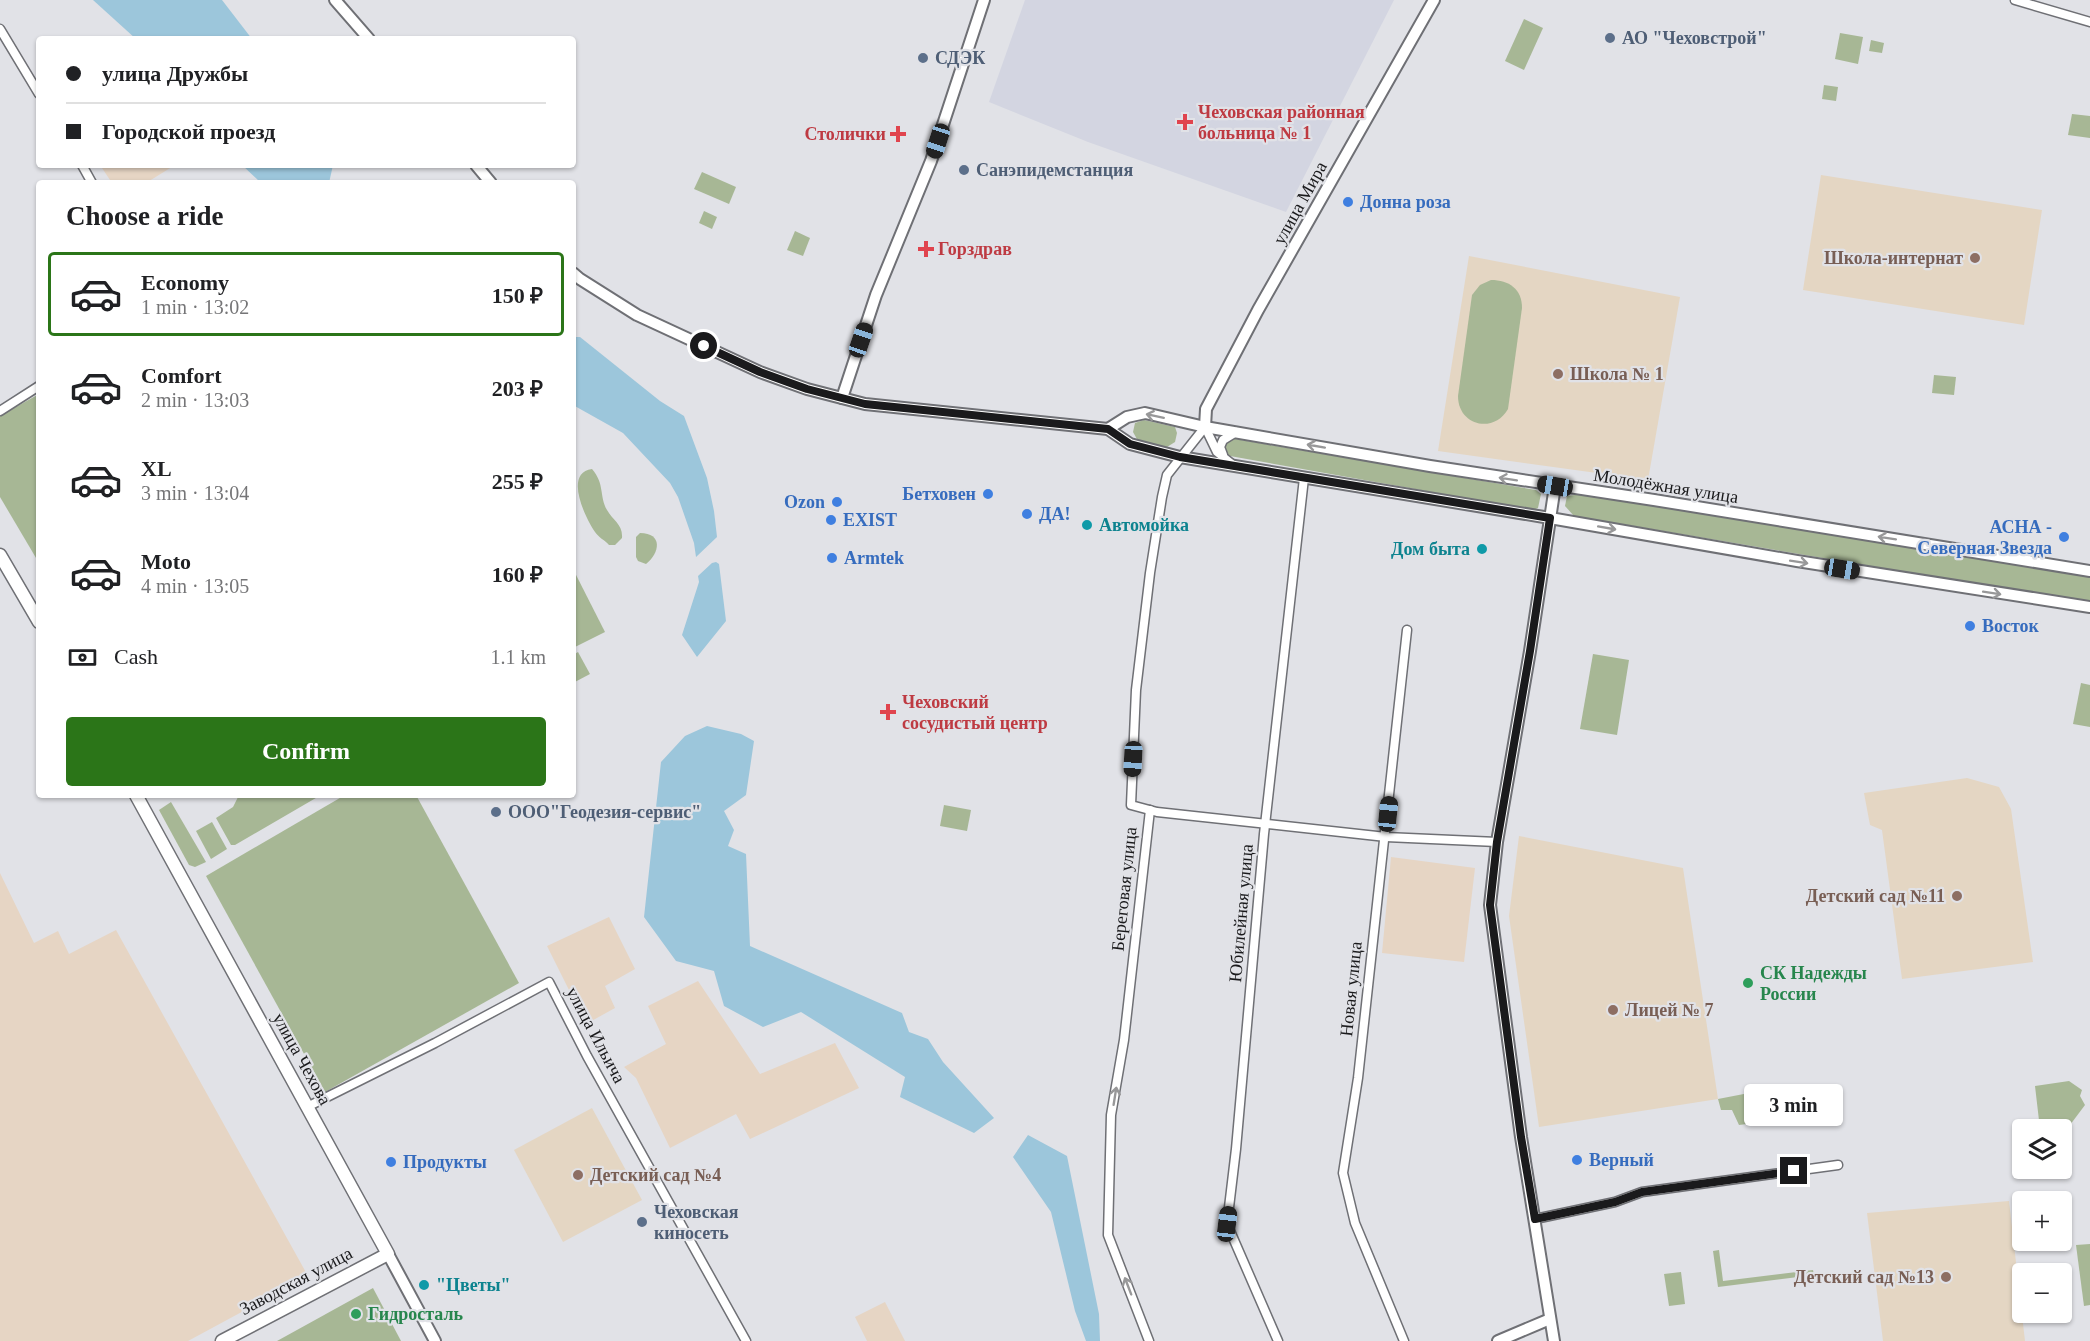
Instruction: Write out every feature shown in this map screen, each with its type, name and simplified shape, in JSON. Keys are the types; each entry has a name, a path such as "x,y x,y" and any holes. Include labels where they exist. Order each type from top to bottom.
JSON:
{"main road":[{"path":"0,555 36,617"},
{"name":"улица Чехова","path":"138,798 388,1254"},
{"name":"Заводская улица","path":"222,1341 388,1254"}],"street":[{"path":"335,0 366,36"},
{"path":"842,398 876,295 931,161 984,0"},
{"name":"улица Мира","path":"1205,427 1206,409 1258,310 1434,0"},
{"path":"2015,0 2090,22"},
{"path":"0,29 36,89"},
{"path":"478,168 488,180"},
{"path":"576,276 637,315 760,372 807,389 865,404 1108,429 1130,444 1180,457 1800,562 2090,607"},
{"path":"0,411 36,388"},
{"name":"Молодёжная улица","path":"1108,429 1127,417 1145,413 1205,427 1555,486 2090,571"},
{"path":"1205,427 1217,452 1238,467"},
{"name":"Береговая улица","path":"1149,1341 1108,1235 1111,1115 1124,1040 1150,810 1131,806 1136,690 1150,573 1167,475 1205,427"},
{"path":"1226,460 1220,447 1223,440 1236,432"},
{"name":"Юбилейная улица","path":"1278,1341 1227,1224 1266,824 1304,478"},
{"path":"1554,1341 1521,1137 1490,905 1497,842 1530,651 1555,486"},
{"name":"Новая улица","path":"1404,1341 1355,1223 1343,1173 1358,1078 1407,630"},
{"path":"1150,810 1386,837 1497,842"},
{"name":"улица Ильича","path":"307,1107 435,1043 549,981 587,1056 746,1341"},
{"path":"1535,1219 1615,1202 1642,1192 1838,1165"},
{"name":"улица Чехова","path":"388,1254 435,1341"},
{"path":"1498,1341 1550,1319"}],"shaded area":[{"name":"Чеховская районная больница № 1","path":"1025,0 1394,0 1286,212 1088,142 989,102"},
{"path":"102,168 170,168 151,180 110,180"},
{"path":"1821,175 2042,210 2024,325 1803,290"},
{"name":"Школа № 1","path":"1469,256 1680,297 1648,480 1438,451"},
{"name":"Детский сад №11","path":"1967,778 1999,787 2011,809 2033,962 1902,979 1882,830 1870,825 1864,793"},
{"name":"Лицей № 7","path":"1519,836 1683,868 1718,1099 1539,1127 1509,916"},
{"path":"1391,857 1475,868 1464,962 1382,953"},
{"path":"0,873 34,943 58,931 69,954 116,930 308,1276 188,1341 0,1341"},
{"path":"609,917 635,969 605,986 615,1008 586,1024 547,946"},
{"path":"698,981 760,1074 835,1043 859,1088 750,1139 736,1114 670,1148 636,1078 624,1067 666,1044 648,1006"},
{"name":"Детский сад №4","path":"592,1108 642,1200 563,1242 514,1150"},
{"name":"Детский сад №13","path":"2009,1201 2012,1251 2015,1251 2016,1263 2012,1263 2012,1323 2023,1323 2025,1341 1883,1341 1867,1213"},
{"path":"885,1302 905,1341 867,1341 855,1317"}],"green space":[{"path":"1524,19 1543,28 1524,70 1505,61"},
{"path":"1840,33 1863,37 1858,64 1835,59"},
{"path":"1871,40 1884,43 1882,53 1869,51"},
{"path":"1824,85 1838,87 1836,101 1822,99"},
{"path":"2072,114 2090,116 2090,138 2068,135"},
{"path":"702,172 736,187 729,204 694,189"},
{"path":"704,211 717,217 712,229 699,223"},
{"path":"795,231 810,238 803,256 787,250"},
{"path":"1491,280 1498,280 1513,287 1520,296 1522,308 1508,409 1502,417 1486,424 1470,420 1464,414 1458,396 1472,295 1480,285"},
{"path":"1934,375 1956,377 1954,395 1932,393"},
{"path":"36,396 36,558 0,497 0,416"},
{"path":"1144,420 1175,427 1177,433 1175,442 1167,447 1138,441 1133,432 1135,423"},
{"path":"1235,439 1536,490 1541,494 1538,508 1533,510 1230,456 1225,451 1227,441"},
{"path":"592,469 599,480 607,510 621,529 622,538 615,545 609,545 598,536 582,507 579,497 579,479 583,472"},
{"path":"1583,494 2090,577 2090,603 1574,516 1565,506 1567,496"},
{"path":"640,533 653,536 657,544 654,555 646,564 638,561 636,557 636,537"},
{"path":"576,575 605,632 576,646"},
{"path":"578,652 590,674 576,681 576,653"},
{"path":"1593,654 1629,660 1617,735 1580,729"},
{"path":"2081,683 2090,685 2090,727 2073,724"},
{"path":"238,798 316,798 235,845 231,845 216,818 233,807"},
{"path":"340,798 418,798 519,983 325,1092 206,876"},
{"path":"171,802 206,862 195,867 189,865 159,810"},
{"path":"944,805 971,810 967,831 940,826"},
{"path":"212,822 227,849 211,859 196,831"},
{"path":"2069,1081 2082,1090 2080,1096 2085,1105 2072,1122 2072,1119 2039,1119 2035,1086"},
{"path":"1795,1084 1796,1106 1777,1108 1778,1120 1739,1125 1732,1110 1721,1110 1718,1099"},
{"path":"2090,1244 2090,1305 2084,1306 2076,1245"},
{"path":"1719,1250 1723,1281 1813,1270 1814,1275 1718,1287 1713,1251"},
{"path":"1681,1272 1685,1304 1669,1306 1664,1274"},
{"name":"Гидросталь","path":"373,1288 401,1341 277,1341"}],"water":[{"path":"93,0 222,0 250,36 133,36"},
{"path":"245,168 332,168 330,180 258,180"},
{"path":"576,337 580,337 660,401 684,416 707,478 717,537 696,557 694,543 678,497 670,483 623,433 576,407"},
{"path":"716,562 719,564 726,621 697,657 682,635 699,582 698,576"},
{"path":"707,726 741,734 754,741 746,795 724,811 734,830 728,846 746,854 750,946 902,1013 909,1032 928,1039 943,1062 994,1118 974,1133 900,1097 905,1077 801,1012 763,1027 724,1006 714,971 676,961 644,917 661,762 685,736"},
{"path":"1028,1135 1067,1156 1099,1314 1100,1341 1086,1341 1075,1311 1051,1212 1013,1157"}],"place":[{"name":"АО \"Чеховстрой\"","path":"1610,38"},
{"name":"СДЭК","path":"923,58"},
{"name":"Чеховская районная больница № 1","path":"1185,122"},
{"name":"Столички","path":"898,134"},
{"name":"Санэпидемстанция","path":"964,170"},
{"name":"Донна роза","path":"1348,202"},
{"name":"Горздрав","path":"926,249"},
{"name":"Школа-интернат","path":"1975,258"},
{"name":"Школа № 1","path":"1558,374"},
{"name":"Бетховен","path":"988,494"},
{"name":"Ozon","path":"837,502"},
{"name":"ДА!","path":"1027,514"},
{"name":"EXIST","path":"831,520"},
{"name":"Автомойка","path":"1087,525"},
{"name":"АСНА - Северная Звезда","path":"2064,537"},
{"name":"Дом быта","path":"1482,549"},
{"name":"Armtek","path":"832,558"},
{"name":"Восток","path":"1970,626"},
{"name":"Чеховский сосудистый центр","path":"888,712"},
{"name":"ООО\"Геодезия-сервис\"","path":"496,812"},
{"name":"Детский сад №11","path":"1957,896"},
{"name":"СК Надежды России","path":"1748,983"},
{"name":"Лицей № 7","path":"1613,1010"},
{"name":"Верный","path":"1577,1160"},
{"name":"Продукты","path":"391,1162"},
{"name":"Детский сад №4","path":"578,1175"},
{"name":"Чеховская киносеть","path":"642,1222"},
{"name":"Детский сад №13","path":"1946,1277"},
{"name":"\"Цветы\"","path":"424,1285"},
{"name":"Гидросталь","path":"356,1314"}],"route":[{"path":"704,346 760,372 807,389 865,404 1108,429 1130,444 1180,457 1550,518 1497,842 1490,905 1521,1137 1535,1219 1615,1202 1642,1192 1794,1171"}]}
